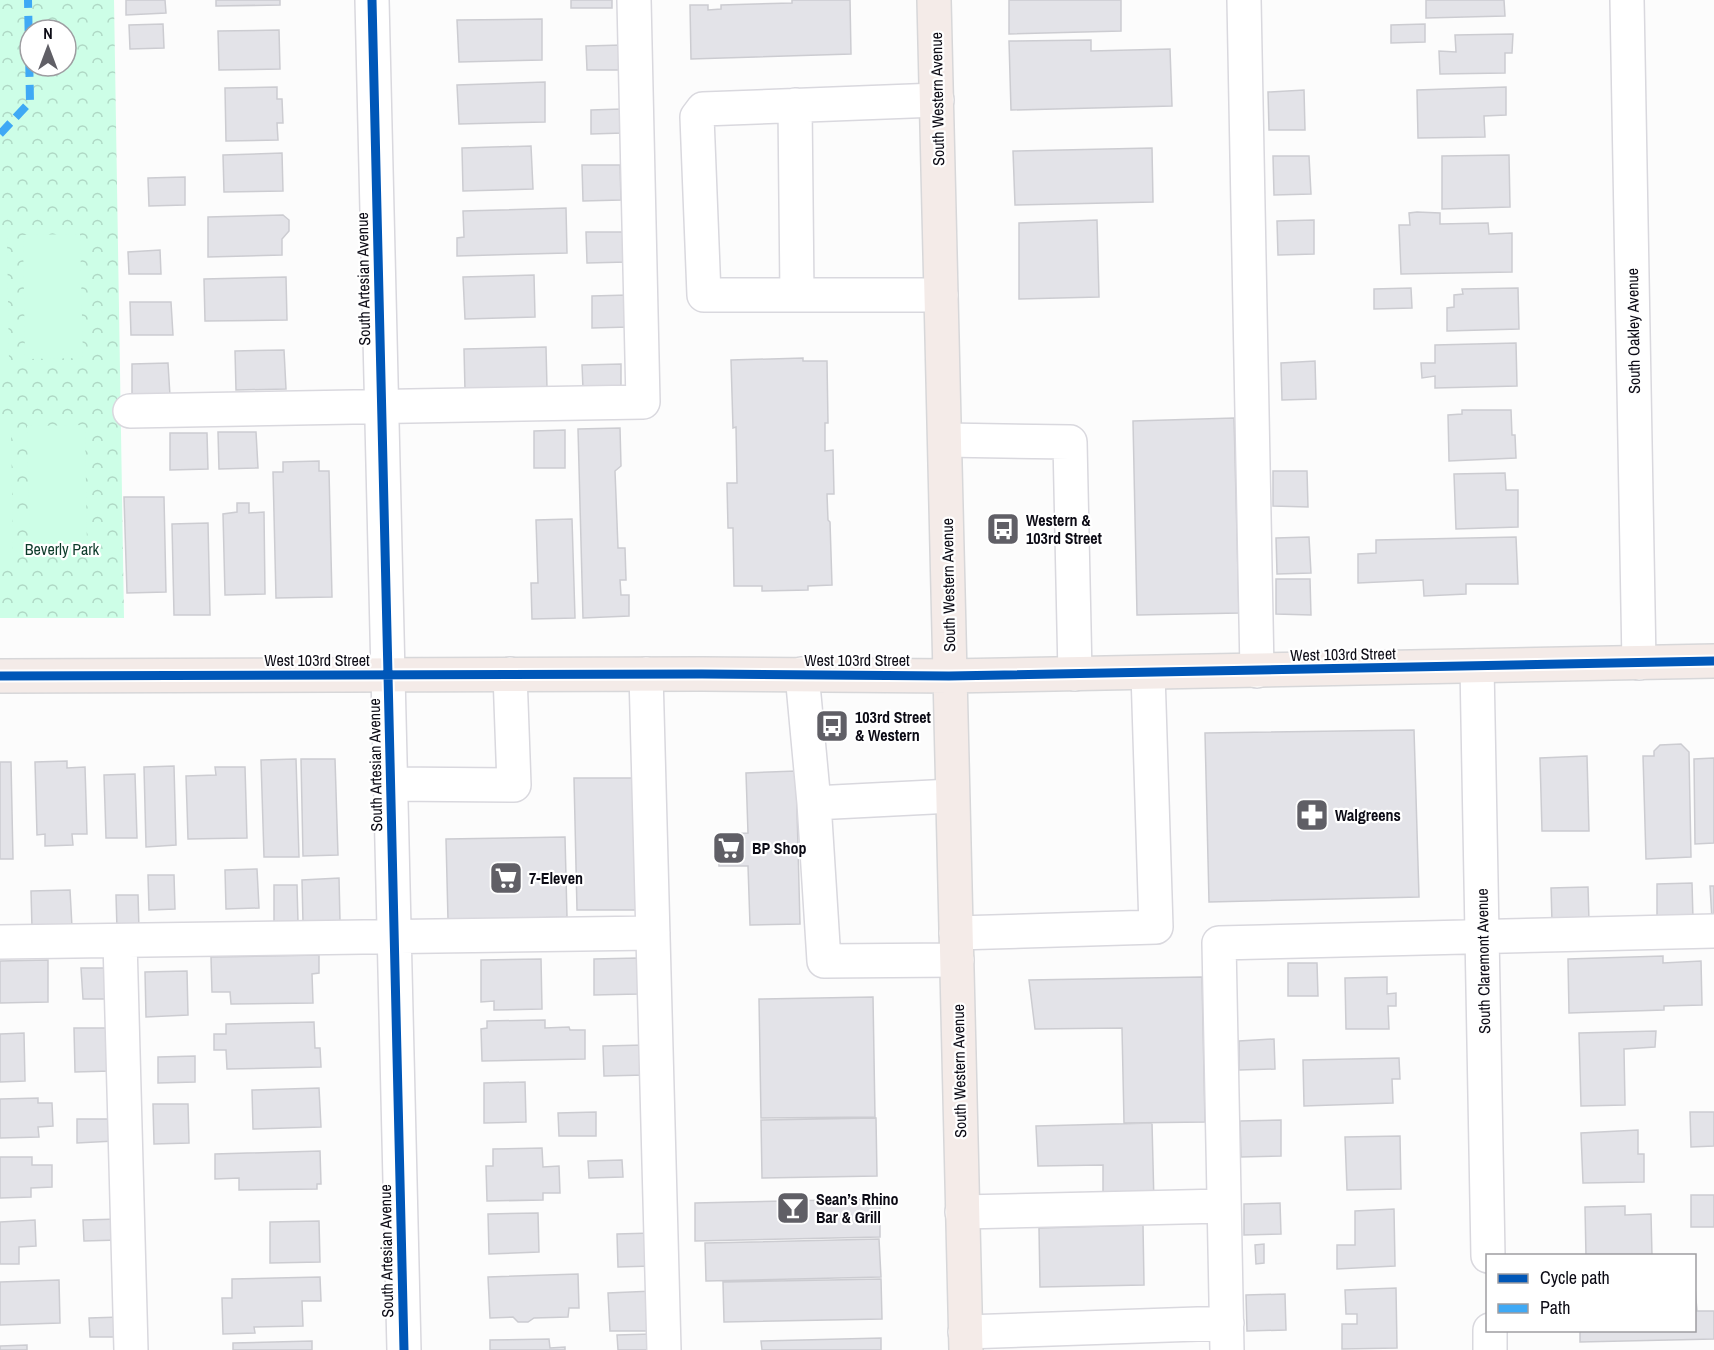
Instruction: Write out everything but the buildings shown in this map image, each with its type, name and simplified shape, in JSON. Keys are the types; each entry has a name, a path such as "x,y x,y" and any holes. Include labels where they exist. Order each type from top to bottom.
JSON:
{"main road":[{"name":"South Western Avenue","path":"934,0 966,1341"},
{"name":"West 103rd Street","path":"0,676 1075,675 1714,661"}],"street":[{"name":"South Artesian Avenue","path":"372,0 404,1350"},
{"path":"130,411 643,402 634,0"},
{"path":"1244,0 1257,671"},
{"name":"South Oakley Avenue","path":"1627,0 1639,663"},
{"path":"937,100 703,109 697,117 704,295 941,295"},
{"path":"795,105 797,295"},
{"path":"945,440 1070,442 1075,675"},
{"name":"South Claremont Avenue","path":"1477,666 1488,1254"},
{"path":"802,675 814,803 824,961 1156,927 1148,673"},
{"path":"390,784 514,785 510,675"},
{"path":"646,675 664,1350"},
{"path":"814,803 952,796"},
{"path":"966,1341 1227,1337 1219,943 1714,931"},
{"path":"0,942 653,933"},
{"path":"120,940 131,1350"},
{"path":"962,1212 1224,1206"},
{"path":"1490,1332 1490,1350"}],"green space":[{"name":"Beverly Park","path":"0,0 114,0 124,618 0,618"},
{"path":"80,234 83,358 25,359 23,235"},
{"path":"0,236 7,236 9,360 0,360"},
{"path":"85,425 87,549 30,550 27,426"},
{"path":"0,428 11,428 13,552 0,552"}],"marked path":[{"path":"0,134 30,102 28,0"}],"cycle path":[{"path":"372,0 404,1350"},
{"path":"0,676 702,674 949,676 1714,661"}],"place":[{"name":"Western & 103rd Street","path":"1003,529"},
{"name":"103rd Street & Western","path":"832,726"},
{"name":"Walgreens","path":"1312,815"},
{"name":"BP Shop","path":"729,848"},
{"name":"7-Eleven","path":"506,878"},
{"name":"Sean’s Rhino Bar & Grill","path":"793,1208"}]}
